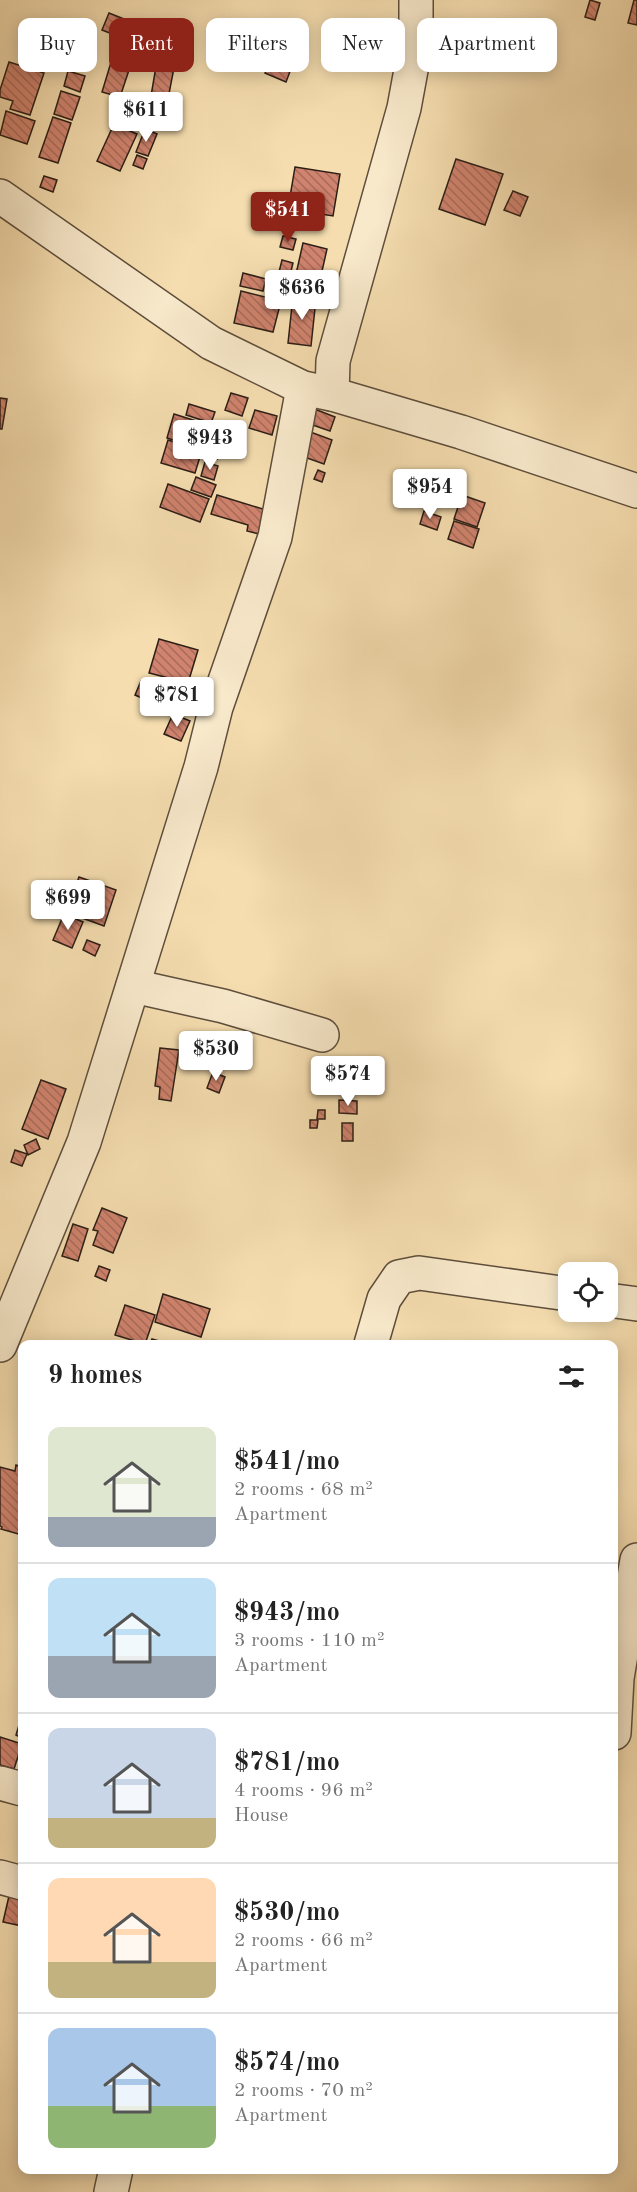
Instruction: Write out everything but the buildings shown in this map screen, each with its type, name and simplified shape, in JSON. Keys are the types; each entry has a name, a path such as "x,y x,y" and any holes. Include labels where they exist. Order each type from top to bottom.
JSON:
{"street":[{"path":"0,1345 84,1142 201,767 216,707 275,537 318,391 333,361 404,108 416,42 416,0"},
{"path":"0,196 212,343 318,391 461,432 637,491"},
{"path":"133,986 223,1006 322,1035"},
{"path":"372,1340 384,1299 399,1277 419,1273 558,1293"},
{"path":"618,1301 637,1304"},
{"path":"618,1680 637,1560"},
{"path":"0,1783 18,1788"},
{"path":"0,1877 18,1882"},
{"path":"111,2192 115,2174"}]}
